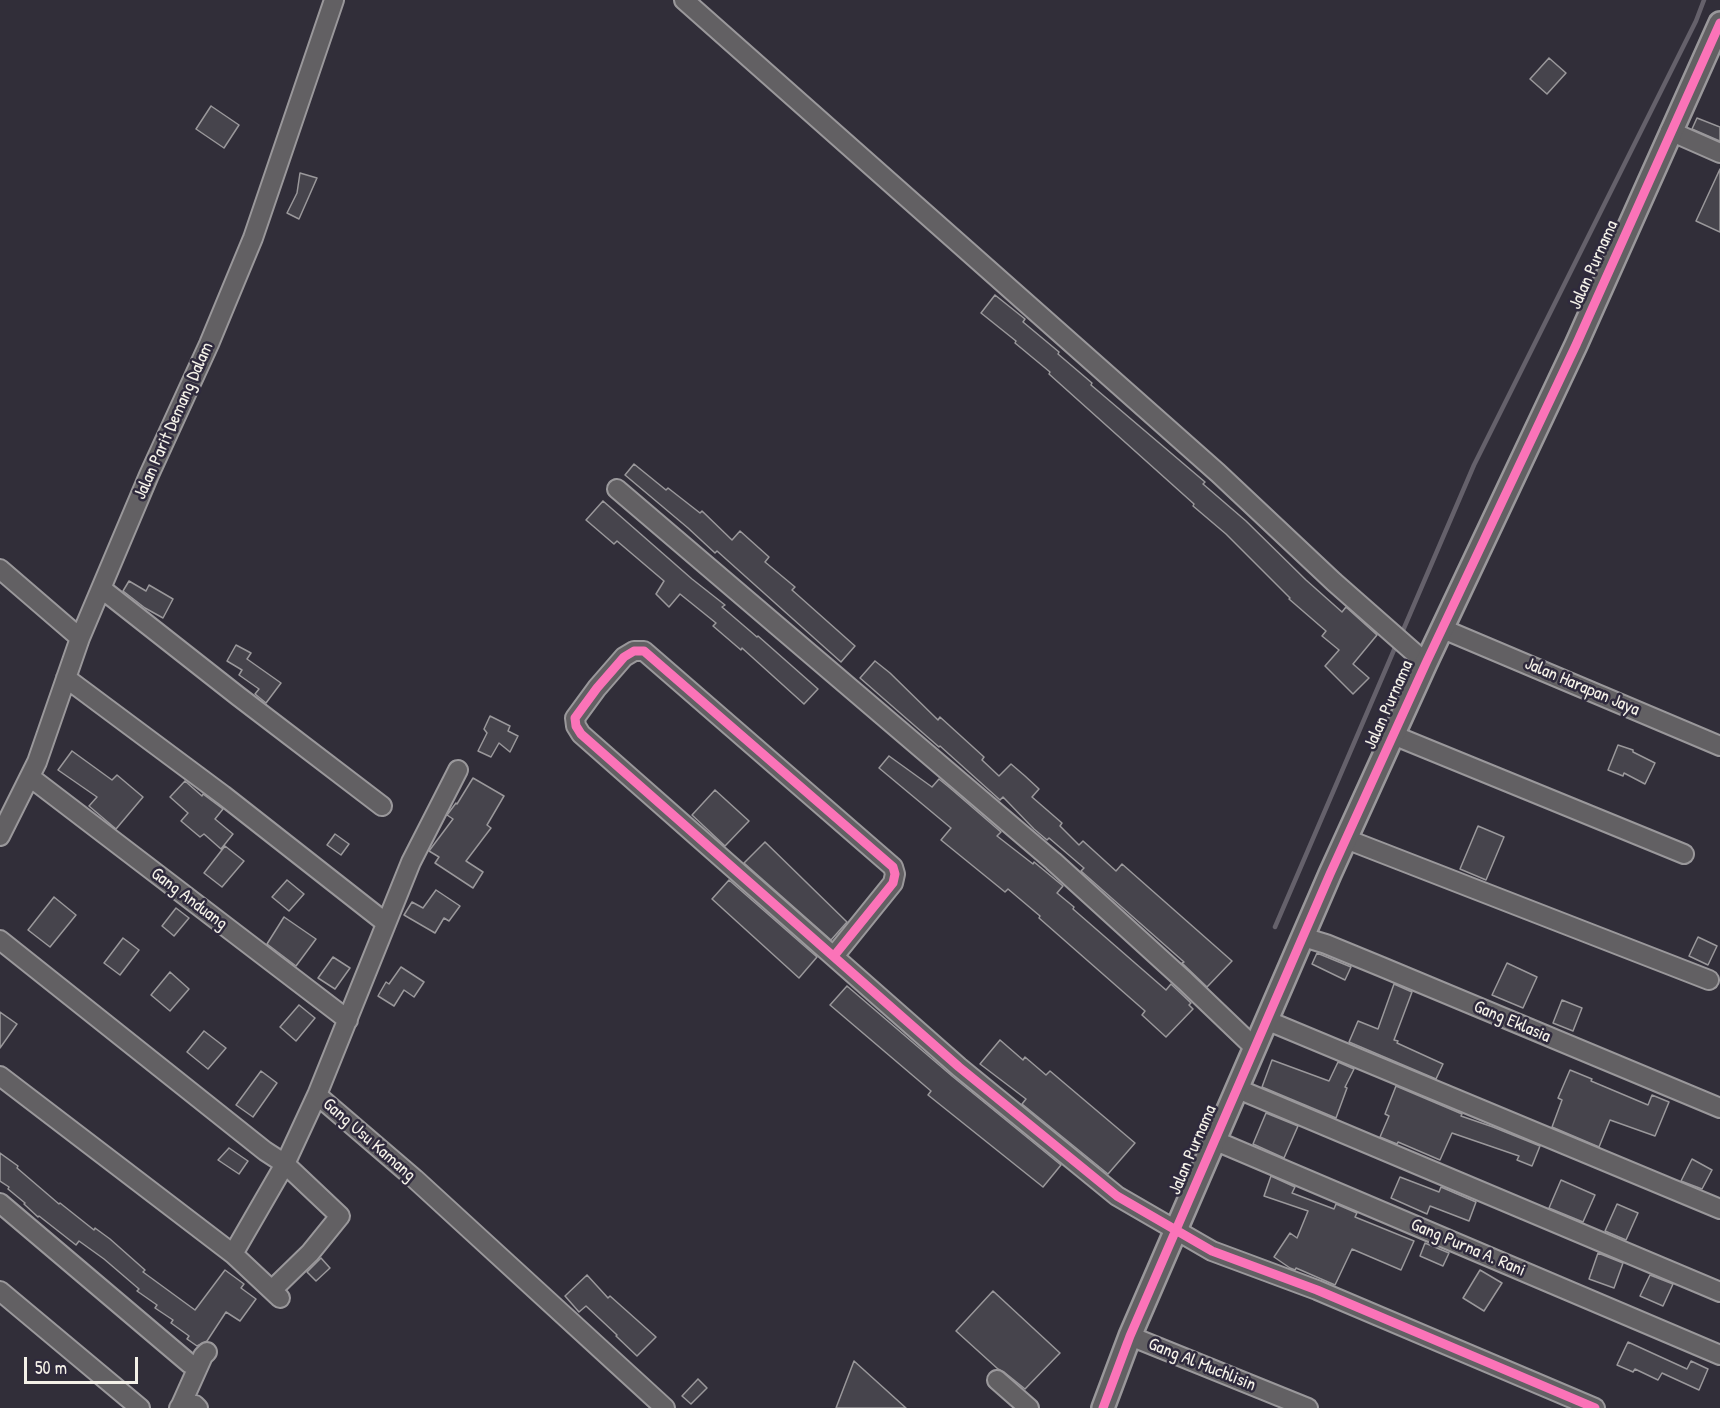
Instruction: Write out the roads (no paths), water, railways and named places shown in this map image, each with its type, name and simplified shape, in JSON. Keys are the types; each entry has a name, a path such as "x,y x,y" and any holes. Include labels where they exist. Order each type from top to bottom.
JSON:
{"street":[{"name":"Jalan Parit Demang Dalam","path":"0,836 30,777 80,638 253,238 334,0"},
{"path":"684,0 1210,465 1334,582 1426,662"},
{"name":"Jalan Purnama","path":"1103,1408 1130,1336 1346,839 1426,662 1576,345 1670,131 1714,48 1720,23"},
{"path":"1670,131 1720,153"},
{"path":"617,489 1053,861 1255,1048"},
{"path":"0,569 80,638"},
{"path":"102,589 382,806"},
{"name":"Jalan Harapan Jaya","path":"1443,629 1720,746"},
{"path":"834,956 893,882 895,874 893,867 644,651 634,651 624,657 575,718 576,726 581,734 959,1067 1117,1196 1212,1251 1317,1290 1595,1408"},
{"path":"66,678 223,795 386,923"},
{"path":"1393,735 1684,854"},
{"path":"317,1095 411,862 458,770"},
{"name":"Gang Anduang","path":"30,777 348,1020"},
{"path":"1346,839 1709,980"},
{"name":"Gang Eklasia","path":"1303,937 1720,1108"},
{"path":"0,940 265,1151 285,1164 340,1216 276,1294 233,1254 0,1076"},
{"path":"1266,1020 1720,1209"},
{"path":"1238,1089 1720,1292"},
{"name":"Gang Usu Kamang","path":"233,1254 285,1164 317,1095 415,1179 665,1408"},
{"name":"Gang Purna A. Rani","path":"1216,1141 1720,1355"},
{"path":"0,1203 190,1364"},
{"path":"0,1291 140,1408"},
{"name":"Gang Al Muchlisin","path":"1130,1336 1308,1408"},
{"path":"186,1407 203,1356 207,1352"},
{"path":"997,1380 1029,1408"}],"waterway":[{"path":"1401,635 1474,465 1696,21 1704,0"},
{"path":"1275,927 1397,643"}]}
